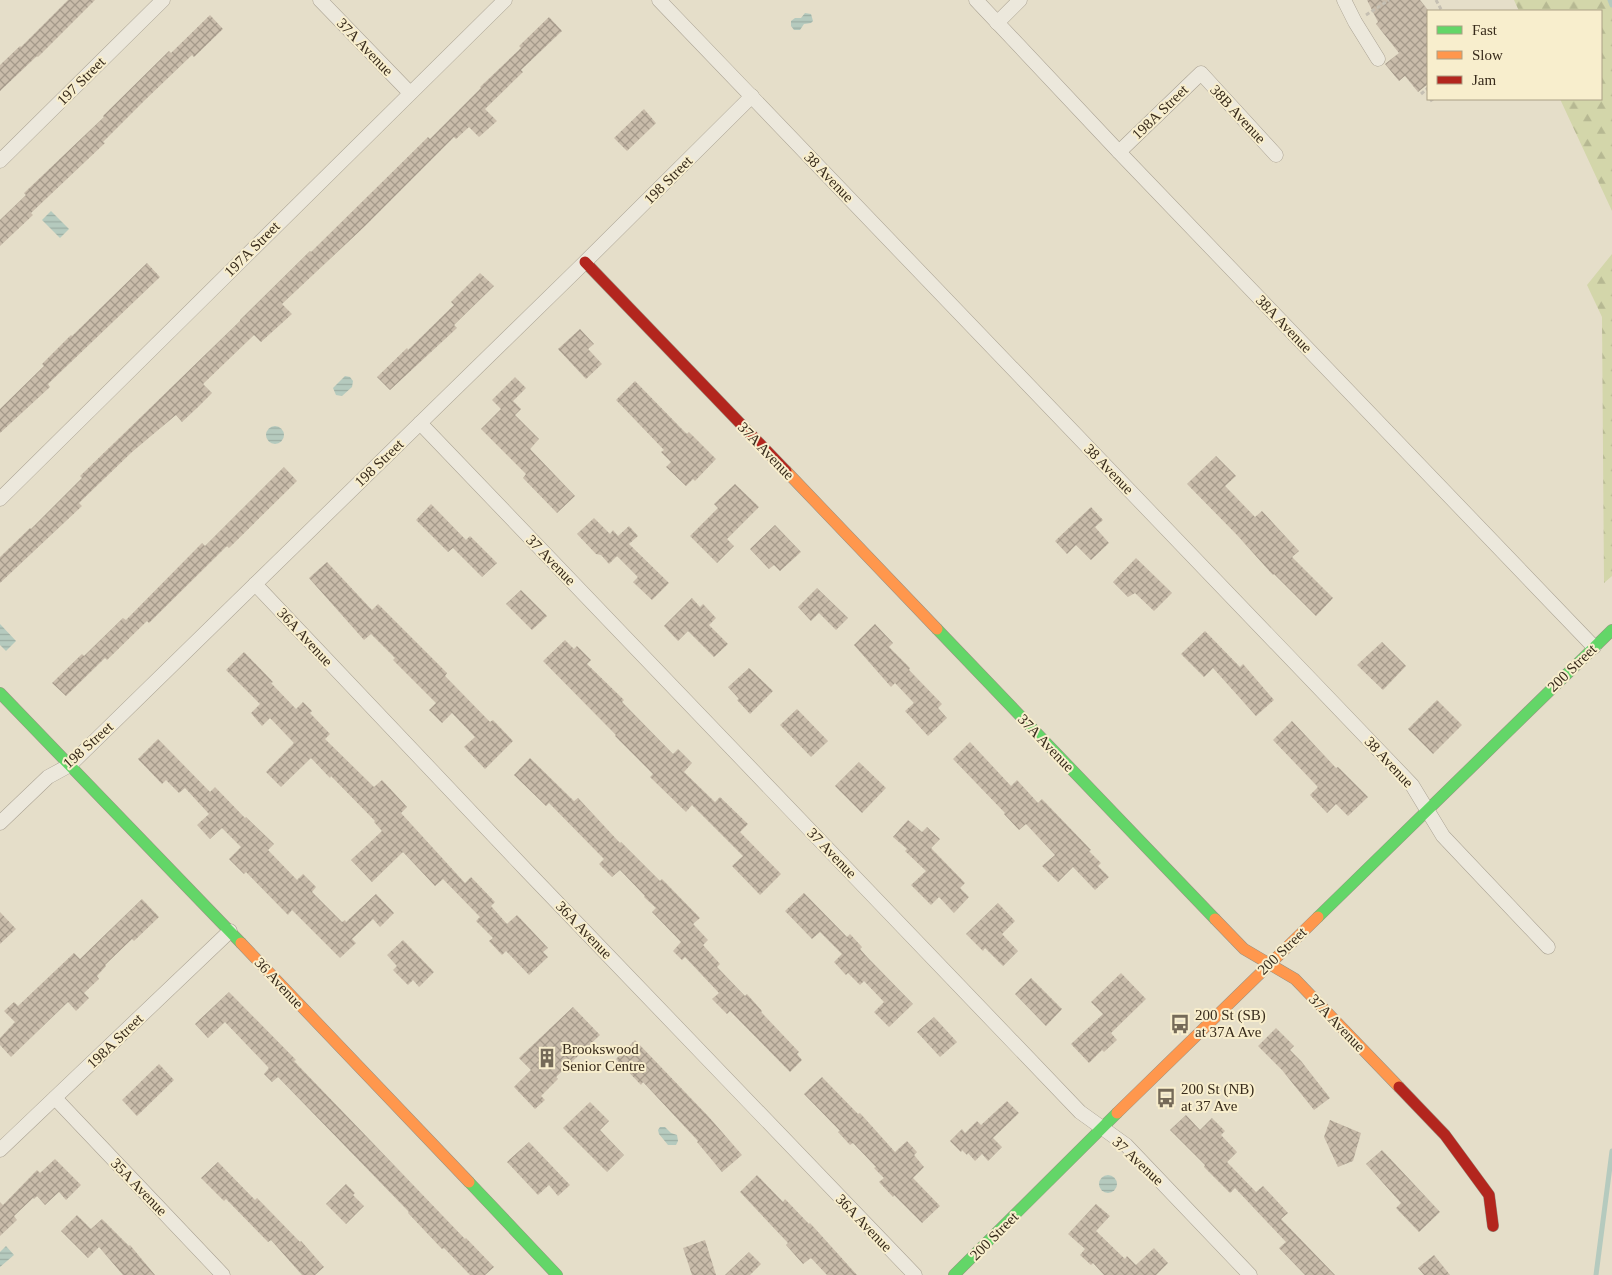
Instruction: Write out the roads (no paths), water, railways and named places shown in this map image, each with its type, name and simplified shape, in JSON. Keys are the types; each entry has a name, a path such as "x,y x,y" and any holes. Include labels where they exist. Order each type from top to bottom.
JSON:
{"main road":[{"name":"37A Avenue","path":"585,262 1244,949 1295,979 1445,1135 1489,1195 1493,1226"},
{"name":"200 Street","path":"954,1275 1269,964 1612,630"},
{"name":"36 Avenue","path":"0,693 230,931 556,1275"}],"street":[{"name":"197 Street","path":"0,161 163,0"},
{"name":"37A Avenue","path":"320,0 410,93"},
{"name":"197A Street","path":"0,499 505,0"},
{"name":"38 Avenue","path":"659,0 1412,785 1443,836 1548,947"},
{"name":"38A Avenue","path":"976,0 1119,152 1594,647"},
{"path":"997,23 1020,0"},
{"path":"1344,0 1378,59"},
{"name":"198A Street","path":"1119,152 1201,73"},
{"name":"38B Avenue","path":"1201,73 1276,155"},
{"name":"198 Street","path":"0,822 48,777 70,765 585,262 752,96"},
{"name":"37 Avenue","path":"420,423 1080,1112 1126,1146 1250,1275"},
{"name":"36A Avenue","path":"255,584 527,871 915,1275"},
{"name":"198A Street","path":"0,1150 230,931"},
{"name":"35A Avenue","path":"55,1098 223,1275"}],"waterway":[{"path":"1610,0 1612,5"},
{"path":"1596,1275 1612,1151"}],"place":[{"name":"200 St (SB) at 37A Ave","path":"1180,1024"},
{"name":"Brookswood Senior Centre","path":"547,1058"},
{"name":"200 St (NB) at 37 Ave","path":"1166,1098"}]}
